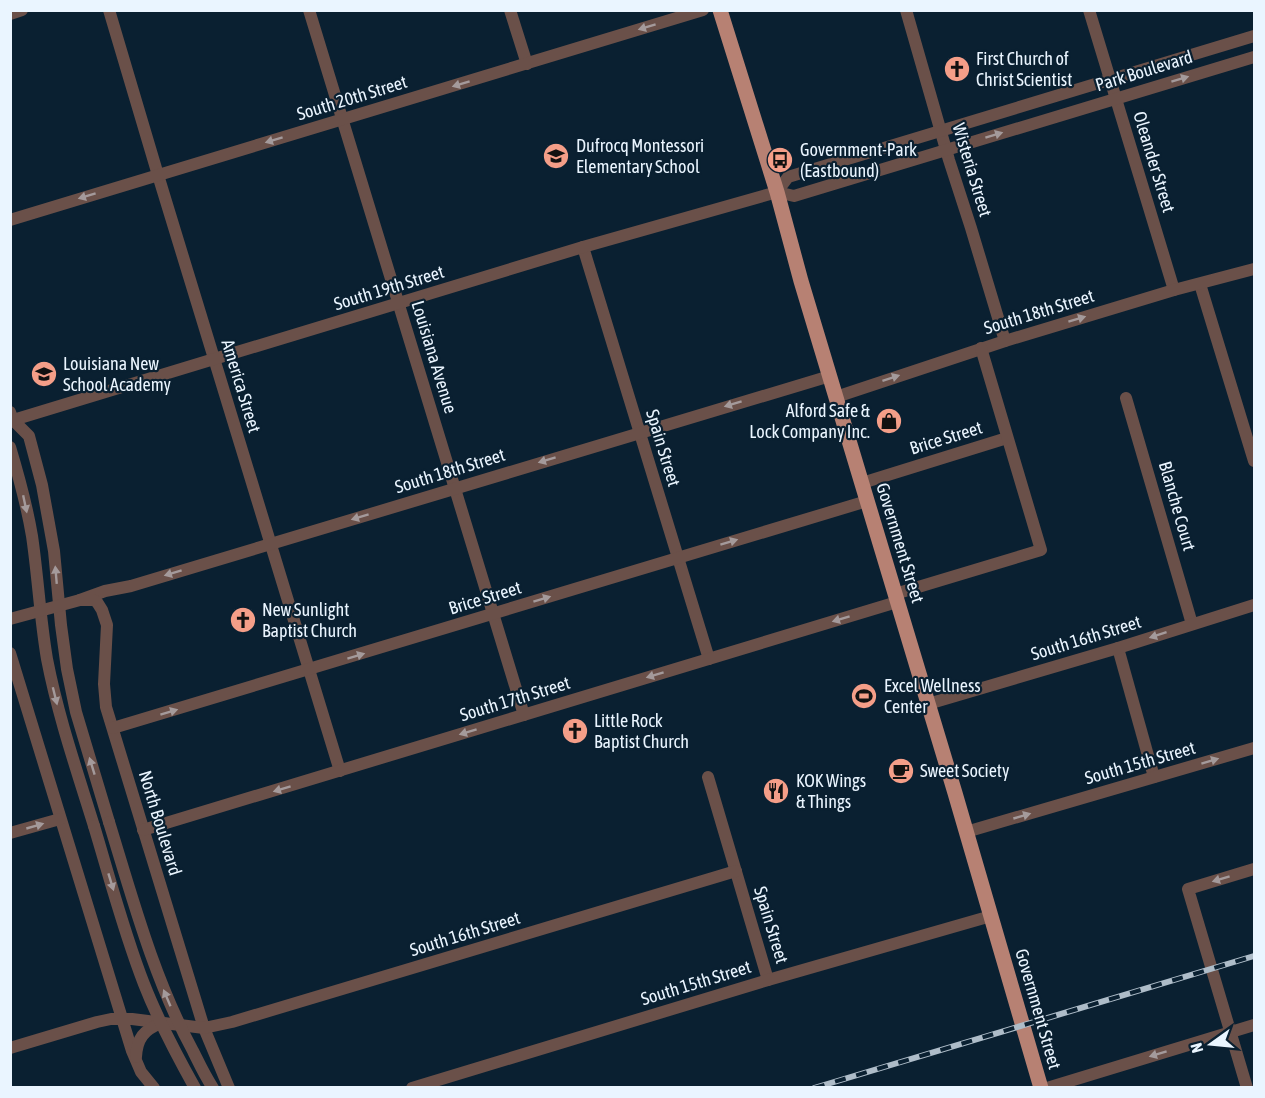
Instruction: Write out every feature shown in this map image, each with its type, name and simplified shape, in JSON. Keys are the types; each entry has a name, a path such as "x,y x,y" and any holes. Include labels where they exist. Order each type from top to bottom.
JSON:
{"main road":[{"name":"Government Street","path":"720,10 777,192 1041,1088"}],"street":[{"path":"10,14 22,10"},
{"name":"America Street","path":"109,10 340,771"},
{"name":"Louisiana Avenue","path":"309,10 524,715"},
{"path":"510,10 527,64"},
{"name":"South 20th Street","path":"10,220 704,10"},
{"name":"Wisteria Street","path":"906,10 940,131 1005,340"},
{"name":"Oleander Street","path":"1089,10 1174,290"},
{"path":"777,192 788,177 1254,36"},
{"name":"Park Boulevard","path":"777,192 794,196 1254,57"},
{"name":"South 19th Street","path":"11,421 777,192"},
{"name":"Spain Street","path":"584,248 709,659"},
{"name":"South 18th Street","path":"836,397 1005,340 1254,269"},
{"path":"1200,284 1250,435 1254,461"},
{"path":"981,348 1007,438"},
{"name":"South 18th Street","path":"80,600 830,376"},
{"name":"Blanche Court","path":"1126,398 1192,624"},
{"path":"11,421 29,436 42,485 54,551 67,669 76,712 109,822 162,985 179,1026 213,1088"},
{"name":"Brice Street","path":"862,483 1007,438"},
{"name":"South 17th Street","path":"143,830 709,659 1041,550 1007,438"},
{"path":"10,447 32,537 40,612 53,687 68,744 143,983 179,1061 195,1088"},
{"name":"Brice Street","path":"113,728 867,501"},
{"path":"10,619 80,600"},
{"name":"North Boulevard","path":"80,600 97,602 107,625 104,690 106,707 204,1028 229,1088"},
{"name":"South 16th Street","path":"928,704 1254,605"},
{"path":"1118,648 1154,777"},
{"path":"10,653 122,1019 141,1072 154,1088"},
{"name":"South 15th Street","path":"966,832 1254,748"},
{"name":"Spain Street","path":"708,777 768,980"},
{"path":"10,833 60,819"},
{"path":"1247,1088 1188,889 1254,869"},
{"name":"South 16th Street","path":"10,1048 96,1022 122,1019 204,1028 243,1019 736,871"},
{"name":"South 15th Street","path":"412,1088 768,980 991,916"},
{"path":"136,1061 138,1041 150,1029 162,1023"},
{"path":"1047,1088 1254,1025"}],"railway":[{"path":"814,1088 1254,956"}],"place":[{"name":"First Church of Christ Scientist","path":"957,69"},
{"name":"Dufrocq Montessori Elementary School","path":"556,156"},
{"name":"Government-Park (Eastbound)","path":"780,160"},
{"name":"Louisiana New School Academy","path":"44,374"},
{"name":"Alford Safe & Lock Company Inc.","path":"889,421"},
{"name":"New Sunlight Baptist Church","path":"243,620"},
{"name":"Excel Wellness Center","path":"864,696"},
{"name":"Little Rock Baptist Church","path":"575,731"},
{"name":"Sweet Society","path":"901,771"},
{"name":"KOK Wings & Things","path":"776,791"}]}
